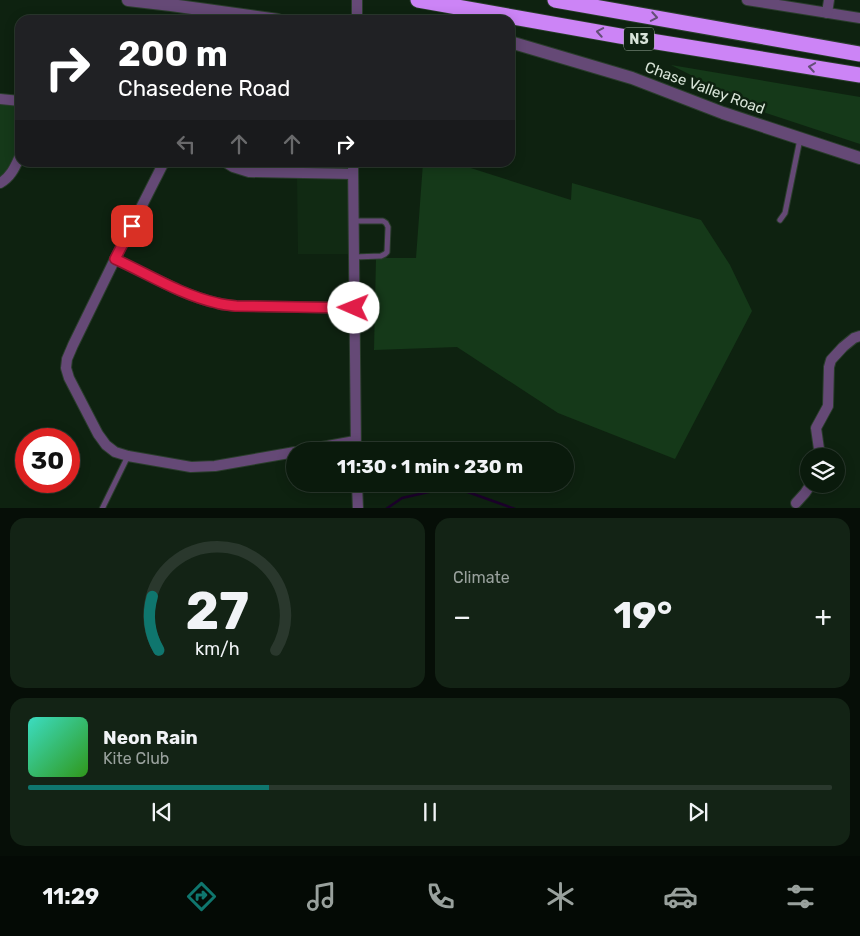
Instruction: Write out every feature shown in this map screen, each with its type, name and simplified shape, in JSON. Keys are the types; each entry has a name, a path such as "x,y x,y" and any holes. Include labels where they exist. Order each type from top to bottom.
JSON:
{"highway":[{"name":"N3","path":"418,0 502,15"},
{"name":"N3","path":"555,0 860,54"},
{"name":"N3","path":"515,17 860,75"}],"street":[{"path":"128,0 204,15"},
{"path":"357,0 357,15"},
{"path":"747,0 860,18"},
{"path":"826,13 829,0"},
{"name":"Chase Valley Road","path":"515,43 632,78 723,113 860,158"},
{"path":"0,99 15,100"},
{"path":"0,183 12,174 15,167"},
{"path":"161,167 73,345 67,359 66,368 69,378 98,434 106,445 115,452 191,467 215,466 286,454"},
{"path":"233,167 249,172 353,174"},
{"path":"353,167 356,442"},
{"path":"115,259 171,286 199,298 217,303 236,306 354,308"},
{"path":"819,448 816,428 828,406 829,367 831,360 849,342 860,336"},
{"path":"357,492 358,508"},
{"path":"796,503 805,493"}],"lane":[{"path":"780,220 785,213 800,139"},
{"path":"354,221 383,221 388,227 385,254 381,256 354,257"},
{"path":"102,508 128,456"}],"shaded area":[{"path":"671,65 860,97 860,144 766,113"},
{"path":"0,103 15,104 15,161 11,170 0,179"},
{"path":"423,167 468,167 571,200 572,183 701,220 730,265 752,311 675,459 558,413 457,347 374,350 376,258 416,258"},
{"path":"349,177 350,254 298,254 297,178"}],"waterway":[{"path":"387,508 402,498 433,491 465,491 512,508"}],"route":[{"path":"132,226 115,259 199,298 236,306 354,308"}]}
